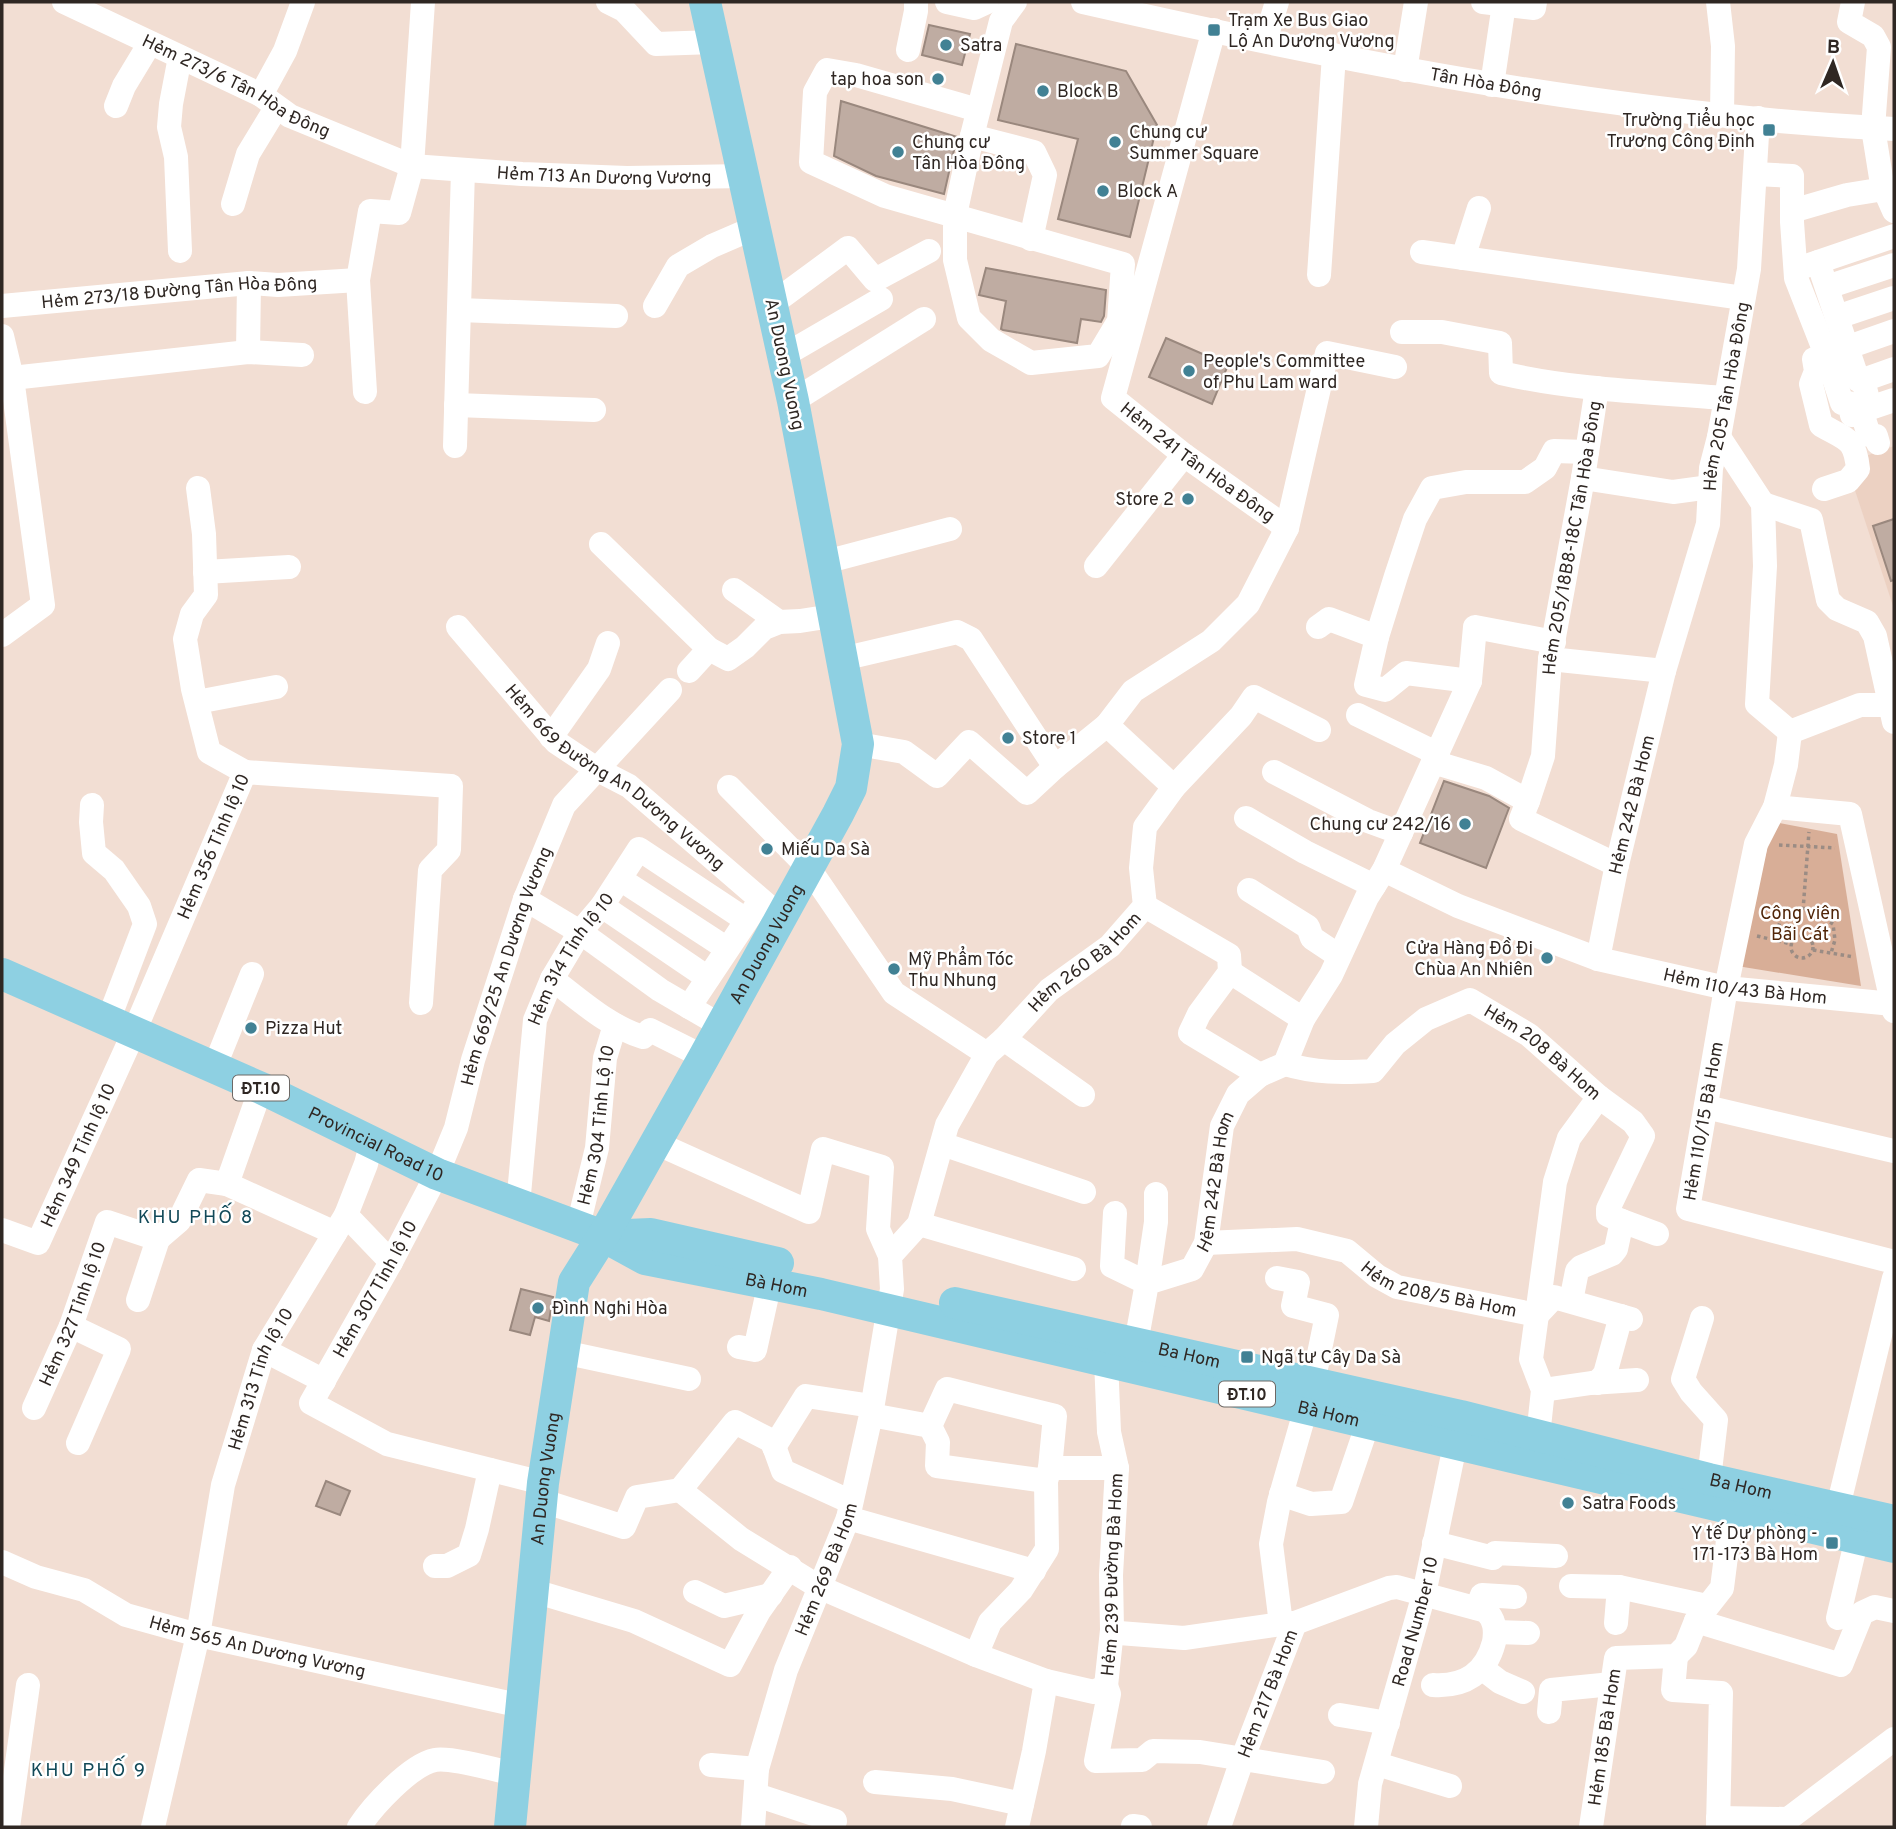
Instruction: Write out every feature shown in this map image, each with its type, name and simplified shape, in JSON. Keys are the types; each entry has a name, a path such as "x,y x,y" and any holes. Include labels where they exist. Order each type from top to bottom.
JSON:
{"main road":[{"name":"An Duong Vuong","path":"510,1827 543,1492 574,1282 590,1231 656,1143 704,1058 771,908 808,867 851,788 858,744 793,401 705,2"},
{"name":"Provincial Road 10","path":"2,974 261,1088 437,1174 590,1231"},
{"name":"Bà Hom","path":"590,1231 645,1259 770,1282 889,1299 1106,1360 1310,1395 1368,1423 1458,1430 1732,1509 1894,1547"},
{"name":"Ba Hom","path":"590,1231 651,1234 889,1299 1136,1343 1310,1395 1458,1430 1538,1436 1709,1479 1894,1521"}],"street":[{"name":"Hẻm 273/6 Tân Hòa Đông","path":"64,2 180,57 268,102 290,117 412,166 463,170"},
{"path":"233,204 248,154 303,2"},
{"path":"365,392 358,280 370,211 399,213 412,166 423,2"},
{"path":"608,2 624,10 656,44 714,42"},
{"path":"908,50 916,2"},
{"path":"947,2 974,8 987,2"},
{"path":"978,110 856,75 827,71 815,92 811,162 885,196 955,215 1031,239 1123,264 1119,321 1098,356 1031,363 991,340 969,318 955,260 955,215 972,135 1000,21 1015,2"},
{"name":"Tân Hòa Đông","path":"1083,2 1157,10 1214,30 1405,70 1492,85 1616,104 1884,128"},
{"path":"1265,41 1277,2"},
{"path":"1405,70 1416,2"},
{"path":"1492,85 1494,3 1534,8 1535,2"},
{"path":"1718,2 1723,46 1722,114"},
{"path":"1853,2 1849,22 1873,36 1879,47 1884,128 1881,184 1889,200"},
{"name":"Hẻm 241 Tân Hòa Đông","path":"1214,30 1113,398 1184,455 1287,528"},
{"path":"116,106 124,86 150,43"},
{"path":"1320,275 1334,55"},
{"path":"180,57 169,127 176,157 180,251"},
{"name":"Hẻm 205 Tân Hòa Đông","path":"1664,671 1708,524 1711,468 1749,269 1758,118"},
{"path":"972,135 1034,152 1045,175 1031,239"},
{"path":"455,446 463,170"},
{"name":"Hẻm 713 An Dương Vương","path":"463,170 627,178 745,176"},
{"path":"1755,174 1792,176 1792,211 1807,266 1827,287 1837,317 1836,351 1842,403 1849,403 1852,415 1894,400"},
{"path":"1792,211 1847,195 1889,200"},
{"path":"1463,258 1479,208"},
{"path":"655,306 678,266 712,246 756,227"},
{"path":"1894,236 1807,266 1796,278 1836,351 1858,380 1894,369"},
{"path":"772,304 848,248 875,280 929,251"},
{"path":"1422,252 1744,298"},
{"path":"1827,287 1894,265"},
{"name":"Hẻm 273/18 Đường Tân Hòa Đông","path":"2,306 249,283 278,285 358,280"},
{"path":"248,352 249,283"},
{"path":"1837,317 1894,298"},
{"path":"783,356 881,299"},
{"path":"460,310 616,316"},
{"path":"793,401 923,319"},
{"path":"1876,445 1850,442 1821,425 1811,384 1816,371 1814,359 1894,331"},
{"path":"1402,332 1442,332 1500,343 1501,373 1533,380 1724,398"},
{"path":"2,336 12,378 43,606 2,635"},
{"path":"12,378 248,352 302,355"},
{"path":"858,744 904,752 937,776 969,742 1027,793 1107,725 1133,691 1211,641 1248,604 1287,528 1327,353 1395,367"},
{"path":"1824,489 1848,481 1876,445 1875,436 1869,435 1863,380"},
{"name":"Hẻm 205/18B8-18C Tân Hòa Đông","path":"1528,802 1543,756 1552,650 1597,388"},
{"path":"456,405 594,410"},
{"path":"1718,437 1763,504 1765,566 1757,704 1790,732 1860,705 1892,713 1875,636 1867,622 1836,609 1828,600 1811,520 1763,504"},
{"path":"1470,681 1406,673 1385,690 1366,685 1377,637 1416,519 1432,488 1466,482 1525,482 1545,468 1554,452 1587,452"},
{"path":"1096,566 1184,455"},
{"path":"1583,478 1673,492 1710,487"},
{"path":"198,488 204,534 206,595 192,614 185,639 209,752 245,772"},
{"path":"825,562 950,529"},
{"path":"601,544 709,649 728,659 764,628 779,622 832,616"},
{"path":"205,572 289,567"},
{"path":"734,590 779,622"},
{"path":"1318,627 1329,619 1377,637"},
{"path":"1285,1064 1303,1019 1331,975 1401,833 1470,681 1475,626 1552,650 1664,671"},
{"name":"Hẻm 669 Đường An Dương Vương","path":"458,627 556,742 598,770 629,786 771,908"},
{"path":"842,659 957,632 971,639 1055,767"},
{"path":"551,737 599,669 608,643"},
{"path":"689,671 709,649"},
{"name":"Hẻm 242 Bà Hom","path":"1598,959 1617,865 1664,671"},
{"path":"197,702 276,687"},
{"name":"Hẻm 669/25 An Dương Vương","path":"437,1174 456,1128 473,1060 525,899 564,805 670,690"},
{"name":"Hẻm 260 Bà Hom","path":"890,1256 919,1224 947,1125 995,1046 1049,990 1110,946 1144,906 1141,868 1145,827 1174,788 1241,716 1254,697 1319,730"},
{"path":"1358,715 1436,758 1486,778 1528,802 1521,819 1617,865"},
{"path":"1107,725 1174,788"},
{"name":"Hẻm 110/15 Bà Hom","path":"1790,732 1786,765 1775,807 1756,844 1726,988 1688,1209 1894,1262"},
{"name":"Hẻm 356 Tỉnh lộ 10","path":"121,1027 245,772 451,786 449,850 430,870 421,1003"},
{"path":"1273,772 1368,821 1401,833"},
{"path":"729,787 808,867 894,993 1083,1095"},
{"path":"92,805 94,853 114,870 139,906 145,924 121,1027"},
{"path":"1775,807 1850,814 1894,1008"},
{"path":"1247,818 1305,852 1598,959"},
{"name":"Hẻm 314 Tỉnh lộ 10","path":"518,1205 535,1020 552,979 580,933 602,906 639,849 746,920"},
{"path":"620,879 726,948"},
{"path":"1249,890 1308,927 1312,938 1339,956"},
{"path":"525,899 580,933 660,990 720,1025"},
{"path":"602,906 708,978"},
{"path":"1144,906 1229,955 1230,972 1199,1014 1190,1034 1259,1075"},
{"path":"690,1007 746,920 771,908"},
{"name":"Hẻm 110/43 Bà Hom","path":"1598,959 1726,988 1894,1008"},
{"path":"1230,972 1303,1019"},
{"path":"214,1068 252,974"},
{"path":"552,979 630,1033 643,1037 650,1030 704,1058"},
{"name":"Hẻm 208 Bà Hom","path":"1285,1064 1311,1071 1373,1071 1395,1044 1426,1020 1470,1000 1529,1035 1599,1097 1569,1139 1555,1182 1531,1359 1543,1390 1538,1436"},
{"name":"Hẻm 304 Tỉnh Lộ 10","path":"590,1231 605,1058 615,1024"},
{"name":"Hẻm 349 Tỉnh lộ 10","path":"2,1230 38,1243 121,1027"},
{"name":"Hẻm 242 Bà Hom","path":"1147,1283 1192,1269 1206,1243 1222,1126 1238,1094 1259,1075 1285,1064"},
{"path":"227,1184 261,1088"},
{"path":"1599,1097 1633,1122 1643,1136 1608,1209 1608,1215 1657,1234"},
{"path":"1706,1107 1894,1151"},
{"name":"Hẻm 313 Tỉnh lộ 10","path":"153,1827 198,1634 223,1485 264,1350 340,1224 366,1164 372,1141"},
{"path":"656,1143 809,1212 823,1149 882,1167 878,1229 890,1256 889,1299"},
{"path":"942,1144 1084,1192"},
{"name":"Hẻm 307 Tỉnh lộ 10","path":"437,1174 312,1403 387,1444 490,1470"},
{"path":"138,1300 158,1239 179,1221 199,1180 227,1184 340,1224 391,1262"},
{"path":"1136,1343 1156,1222 1156,1194"},
{"path":"1115,1213 1112,1266 1147,1283"},
{"path":"1571,1301 1577,1272 1581,1267 1612,1254 1616,1249 1622,1221"},
{"name":"Hẻm 327 Tỉnh lộ 10","path":"34,1408 71,1326 107,1222 158,1239"},
{"path":"919,1224 1074,1269"},
{"name":"Hẻm 208/5 Bà Hom","path":"1206,1243 1297,1240 1347,1251 1377,1276 1397,1287 1536,1315"},
{"name":"Hẻm 217 Bà Hom","path":"1219,1827 1288,1623 1271,1544 1281,1494 1310,1395 1327,1315 1293,1306 1298,1282 1277,1278"},
{"path":"1838,1507 1884,1360 1894,1278"},
{"path":"740,1347 755,1350 770,1282"},
{"path":"1536,1315 1554,1297 1626,1317 1605,1374 1597,1383"},
{"name":"Hẻm 269 Bà Hom","path":"753,1827 757,1769 786,1670 850,1510 871,1411 889,1299"},
{"path":"1702,1318 1684,1379 1691,1392 1716,1420 1709,1479"},
{"path":"71,1326 119,1349 78,1443"},
{"path":"264,1350 324,1381"},
{"path":"564,1352 689,1379"},
{"name":"Hẻm 239 Đường Bà Hom","path":"680,1490 741,1539 819,1587 976,1655 1046,1681 1094,1692 1106,1686 1112,1630 1111,1575 1117,1468 1109,1432 1106,1360"},
{"path":"1543,1390 1637,1380"},
{"path":"930,1426 947,1389 1055,1416 1048,1475 1047,1549 1021,1590 990,1622 976,1655"},
{"path":"774,1447 806,1396 930,1426 938,1442 937,1466 1048,1475 1117,1468"},
{"path":"435,1566 447,1566 469,1555 490,1470 624,1527 637,1497 680,1490 735,1422 772,1441 783,1471 850,1510 1034,1571"},
{"path":"1281,1494 1311,1504 1341,1502 1368,1423"},
{"name":"Road Number 10","path":"1366,1827 1370,1784 1424,1594 1458,1430"},
{"path":"1732,1509 1722,1588 1701,1614 1686,1646 1676,1656 1672,1690 1720,1693 1718,1823 1788,1819 1894,1738"},
{"path":"1838,1618 1857,1538"},
{"path":"1434,1543 1493,1558 1495,1553 1556,1556"},
{"name":"Hẻm 565 An Dương Vương","path":"2,1562 36,1577 84,1590 126,1615 198,1634 522,1706"},
{"path":"534,1591 634,1620 730,1665 790,1567"},
{"path":"1571,1586 1619,1587 1841,1665 1862,1613 1875,1607 1894,1611"},
{"path":"1112,1630 1119,1633 1184,1638 1288,1623 1397,1587 1486,1611 1492,1617 1496,1632 1489,1660 1483,1669 1450,1686 1433,1685"},
{"path":"1616,1623 1619,1587"},
{"path":"695,1592 724,1606 771,1595"},
{"path":"1477,1608 1482,1595 1515,1597"},
{"path":"1496,1632 1528,1633"},
{"name":"Hẻm 185 Bà Hom","path":"1591,1827 1616,1658 1676,1656"},
{"path":"1483,1669 1500,1682 1523,1692"},
{"path":"875,1782 952,1789 1019,1816 1046,1681"},
{"path":"1549,1712 1551,1690 1612,1684"},
{"path":"8,1827 27,1685"},
{"path":"1106,1686 1109,1694 1096,1761 1142,1760 1153,1751 1200,1752 1323,1772"},
{"path":"1340,1715 1388,1723"},
{"path":"359,1827 399,1779 435,1760 478,1765 514,1774"},
{"path":"1377,1764 1450,1786"},
{"path":"711,1765 757,1769"},
{"path":"756,1795 835,1821"}],"path":[{"path":"1803,910 1810,810"},
{"path":"1756,844 1858,849"},
{"path":"1774,940 1781,919 1798,909 1803,910 1816,913 1833,924 1835,940 1831,953"},
{"path":"1738,931 1791,944"},
{"path":"1801,936 1813,943 1813,950 1810,956 1803,959 1791,952 1791,944 1795,938 1801,936"},
{"path":"1813,950 1854,957"}],"shaded area":[{"path":"1894,446 1894,609 1846,463"}],"green space":[{"name":"Công viên Bãi Cát","path":"1774,822 1837,834 1861,986 1737,966"}],"building":[{"name":"Satra","path":"929,25 970,34 962,65 922,55"},
{"name":"Chung cư Summer Square","path":"1016,44 1126,71 1157,125 1130,237 1058,219 1078,139 998,120"},
{"name":"Chung cư Tân Hòa Đông","path":"841,101 957,137 944,194 876,176 834,156"},
{"path":"986,268 1106,290 1104,316 1101,322 1081,319 1077,343 1003,330 1006,301 979,295"},
{"name":"People's Committee of Phu Lam ward","path":"1166,338 1228,365 1212,404 1149,377"},
{"path":"1894,519 1894,580 1891,581 1873,526"},
{"name":"Chung cư 242/16","path":"1444,781 1489,796 1509,808 1486,868 1420,843"},
{"name":"Đình Nghi Hòa","path":"521,1289 553,1297 549,1321 535,1317 530,1335 510,1330"},
{"path":"326,1481 350,1491 340,1515 316,1506"}],"place":[{"name":"Trạm Xe Bus Giao Lộ An Dương Vương","path":"1214,30"},
{"name":"Satra","path":"946,45"},
{"name":"tap hoa son","path":"938,79"},
{"name":"Block B","path":"1043,91"},
{"name":"Trường Tiểu học Trương Công Định","path":"1769,130"},
{"name":"Chung cư Summer Square","path":"1115,142"},
{"name":"Chung cư Tân Hòa Đông","path":"898,152"},
{"name":"Block A","path":"1103,191"},
{"name":"People's Committee of Phu Lam ward","path":"1189,371"},
{"name":"Store 2","path":"1188,499"},
{"name":"Store 1","path":"1008,738"},
{"name":"Chung cư 242/16","path":"1465,824"},
{"name":"Miếu Da Sà","path":"767,849"},
{"name":"Cửa Hàng Đồ Đi Chùa An Nhiên","path":"1547,958"},
{"name":"Mỹ Phẩm Tóc Thu Nhung","path":"894,969"},
{"name":"Pizza Hut","path":"251,1028"},
{"name":"Đình Nghi Hòa","path":"538,1308"},
{"name":"Ngã tư Cây Da Sà","path":"1247,1357"},
{"name":"Satra Foods","path":"1568,1503"},
{"name":"Y tế Dự phòng - 171-173 Bà Hom","path":"1832,1543"}],"district":[{"name":"KHU PHỐ 8","path":"196,1216"},
{"name":"KHU PHỐ 9","path":"89,1769"}]}
